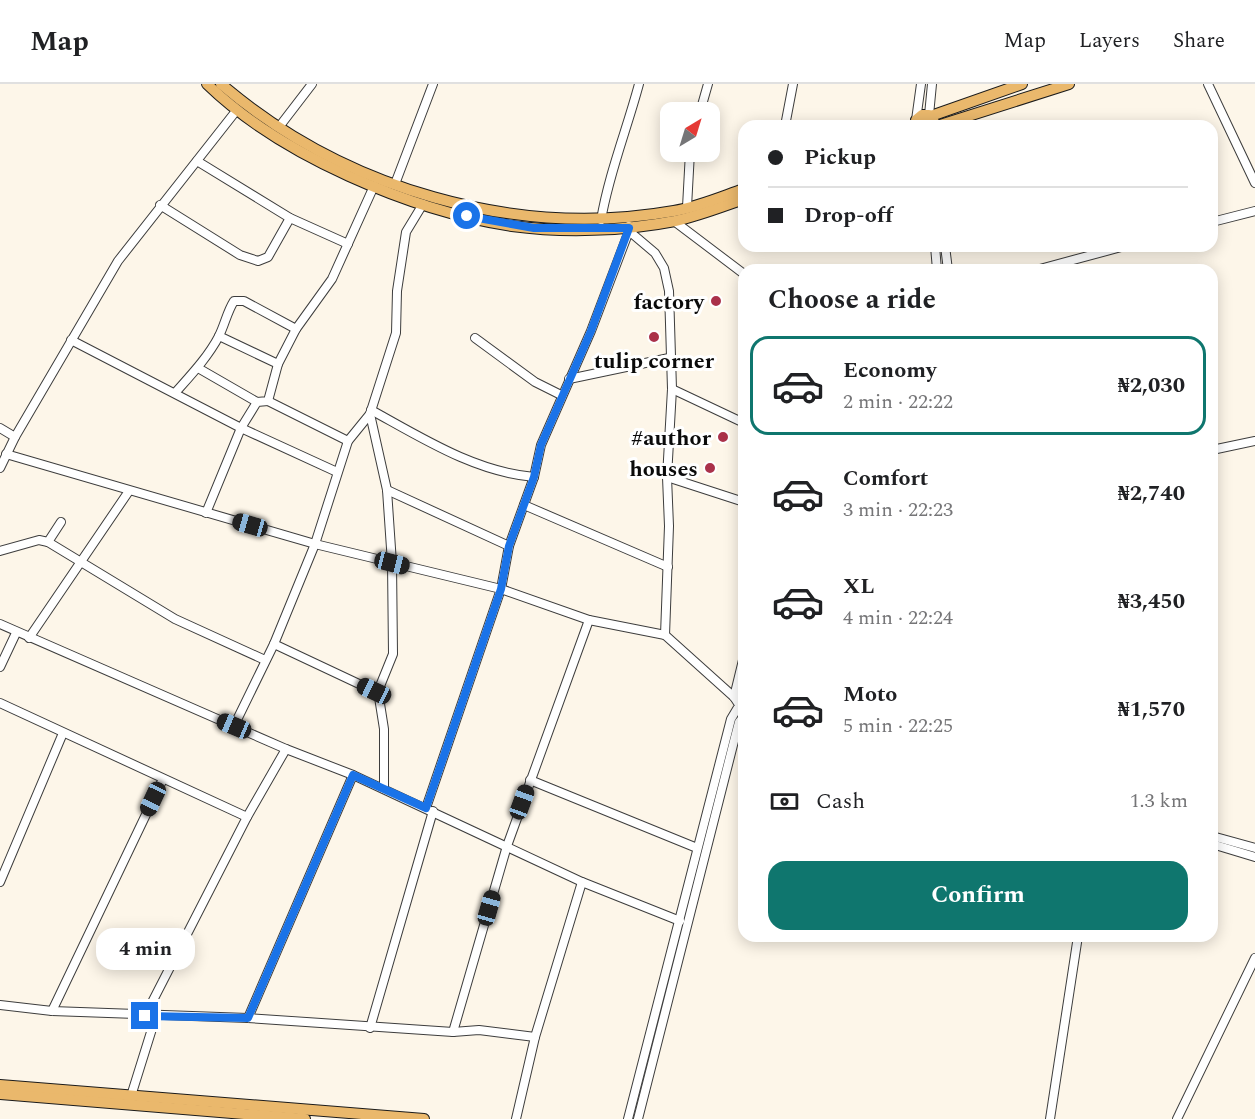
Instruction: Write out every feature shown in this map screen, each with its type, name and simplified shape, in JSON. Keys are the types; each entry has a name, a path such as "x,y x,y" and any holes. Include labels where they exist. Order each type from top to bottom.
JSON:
{"main road":[{"path":"207,84 236,111 331,168 423,204 512,226 629,229 674,221 738,202"},
{"path":"221,84 279,127 335,159 395,184 485,211 546,219 602,219 687,207 738,191"},
{"path":"935,120 1022,84"},
{"path":"937,120 1069,84"},
{"path":"918,120 922,115 931,120"},
{"path":"0,1085 424,1119"},
{"path":"0,1094 305,1119"}],"street":[{"path":"279,127 312,84"},
{"path":"395,184 433,84"},
{"path":"602,219 607,185 624,140 639,84"},
{"path":"703,102 708,84"},
{"path":"786,120 793,84"},
{"path":"915,120 921,84"},
{"path":"932,84 933,120"},
{"path":"1208,84 1255,183"},
{"path":"0,468 15,437 118,261 236,111"},
{"path":"197,161 290,218 348,244"},
{"path":"687,207 689,162"},
{"path":"268,401 278,364 296,329 332,279 374,186"},
{"path":"234,726 274,644 315,544 348,441 370,412 396,333 397,291 406,232 423,204"},
{"path":"160,205 240,255 258,261 268,257 290,218"},
{"path":"1218,220 1255,211"},
{"path":"674,221 738,269"},
{"path":"370,1028 430,810 501,589 509,546 534,477 541,445 591,331 629,229 655,253 664,268 669,291 669,358 672,389 667,477 668,567 665,635"},
{"path":"1058,264 1103,252"},
{"path":"175,393 198,368 219,336 229,307 234,301 244,301 296,329"},
{"path":"219,336 278,364"},
{"path":"475,338 535,382 561,395"},
{"path":"71,340 242,428 337,472"},
{"path":"569,379 669,358"},
{"path":"198,368 257,402 268,401 348,441"},
{"path":"672,389 738,420"},
{"path":"206,513 242,428 257,402"},
{"path":"370,412 450,453 514,475 534,477"},
{"path":"370,412 387,490 392,563 393,654 378,691 384,729 384,789"},
{"path":"0,428 15,437"},
{"path":"1218,449 1255,441"},
{"path":"6,454 315,544 501,589 589,620 665,635 738,703"},
{"path":"667,477 738,500"},
{"path":"387,490 509,546"},
{"path":"29,638 129,491"},
{"path":"524,505 668,567"},
{"path":"48,542 61,522"},
{"path":"0,551 39,540 48,542 175,619 265,660"},
{"path":"453,1032 507,846 589,620"},
{"path":"0,624 16,633 286,749 353,775 582,882 680,921"},
{"path":"0,667 16,633"},
{"path":"274,644 378,691"},
{"path":"734,697 738,681"},
{"path":"0,703 247,817"},
{"path":"628,1119 680,921 689,900 697,848 731,719 738,714"},
{"path":"638,1119 689,900 738,726"},
{"path":"0,882 63,732"},
{"path":"145,1016 247,817 286,749"},
{"path":"248,1018 353,775"},
{"path":"52,1011 163,779"},
{"path":"530,780 697,848"},
{"path":"1218,838 1255,848"},
{"path":"1218,846 1255,857"},
{"path":"516,1119 535,1037 582,882"},
{"path":"1050,1119 1077,942"},
{"path":"1177,1119 1255,958"},
{"path":"0,1005 52,1011 248,1018 370,1028 453,1032 479,1030 535,1037"},
{"path":"131,1096 156,1016"}],"place":[{"name":"factory","path":"716,301"},
{"name":"tulip corner","path":"654,337"},
{"name":"#author","path":"723,437"},
{"name":"houses","path":"710,468"}],"route":[{"path":"145,1016 248,1018 353,775 426,808 501,589 509,546 534,477 541,445 591,331 629,231 629,226 581,229 512,226 467,216"}]}
